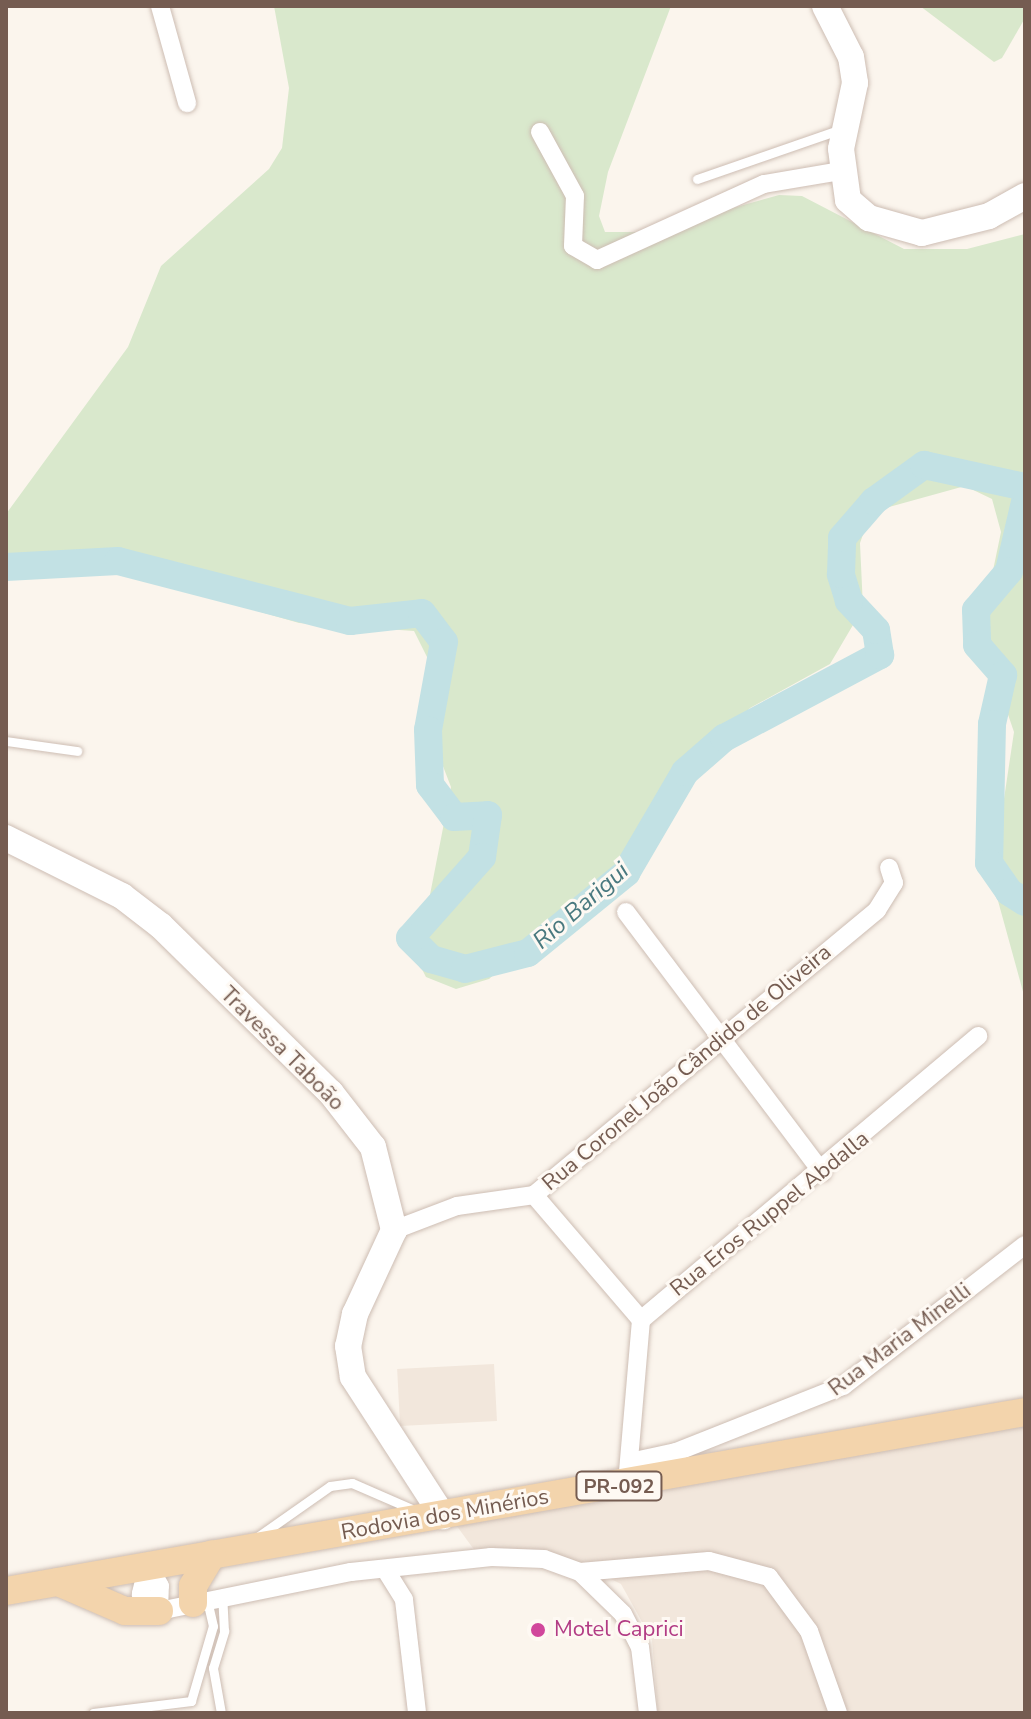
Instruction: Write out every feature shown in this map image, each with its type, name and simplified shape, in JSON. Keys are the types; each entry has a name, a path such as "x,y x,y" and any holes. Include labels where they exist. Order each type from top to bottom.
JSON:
{"main road":[{"name":"Rodovia dos Minérios","path":"6,1591 437,1517 628,1473 1025,1412"},
{"path":"207,1600 193,1586 212,1554"},
{"path":"58,1582 125,1611 159,1611"}],"street":[{"path":"160,6 187,103"},
{"path":"825,6 851,57 855,83 844,128 840,171 848,200 895,230 922,233 989,216 1025,196"},
{"path":"540,132 575,196 573,246 597,260 764,184 840,171"},
{"name":"Travessa Taboão","path":"6,838 122,896 161,926 331,1093 373,1147 394,1230"},
{"name":"Rua Coronel João Cândido de Oliveira","path":"394,1230 457,1206 534,1195 877,910 894,883 889,868"},
{"path":"626,912 822,1172"},
{"name":"Rua Eros Ruppel Abdalla","path":"641,1320 900,1107 978,1036"},
{"path":"534,1195 641,1320 628,1473"},
{"path":"394,1230 355,1314 348,1346 353,1377 437,1517"},
{"name":"Rua Maria Minelli","path":"628,1473 843,1386 1025,1245"},
{"path":"148,1565 141,1594 159,1611 385,1569 520,1557 580,1572 709,1561 769,1577 809,1631 838,1713"},
{"path":"385,1569 404,1600 417,1713"},
{"path":"580,1572 612,1599 633,1630 648,1713"}],"lane":[{"path":"697,179 844,128"},
{"path":"6,741 77,751"},
{"path":"240,1550 330,1486 352,1483 437,1517"},
{"path":"93,1713 191,1701 213,1626 207,1600"},
{"path":"207,1600 224,1631 213,1668 221,1713"}],"shaded area":[{"path":"494,1364 497,1421 400,1426 397,1369"},
{"path":"1025,1425 1025,1713 658,1713 652,1640 621,1584 569,1558 475,1551 451,1518"}],"green space":[{"path":"274,6 671,6 608,172 599,216 605,232 647,232 779,195 802,196 904,249 967,249 1025,234 1025,999 992,879 1014,732 980,633 1001,532 992,499 965,486 871,512 860,543 863,608 830,664 750,708 676,777 589,910 530,943 489,979 456,989 426,977 411,948 428,905 451,787 421,709 428,659 414,631 299,623 136,576 16,568 6,562 6,514 128,347 161,266 269,169 282,148 289,88"},
{"path":"920,6 1025,6 1025,18 1002,58 994,62"}],"waterway":[{"name":"Rio Barigui","path":"6,567 118,561 350,621 422,613 444,642 428,730 430,785 454,817 488,815 482,857 410,938 431,959 465,969 528,953 626,873 685,772 724,738 880,655 876,630 849,601 841,574 842,538 874,501 924,465 1025,487"},
{"name":"Rio Barigui","path":"1025,502 1009,571 976,610 977,645 1003,675 992,724 989,863 1009,892 1025,902"}],"place":[{"name":"Motel Caprici","path":"538,1630"}]}
